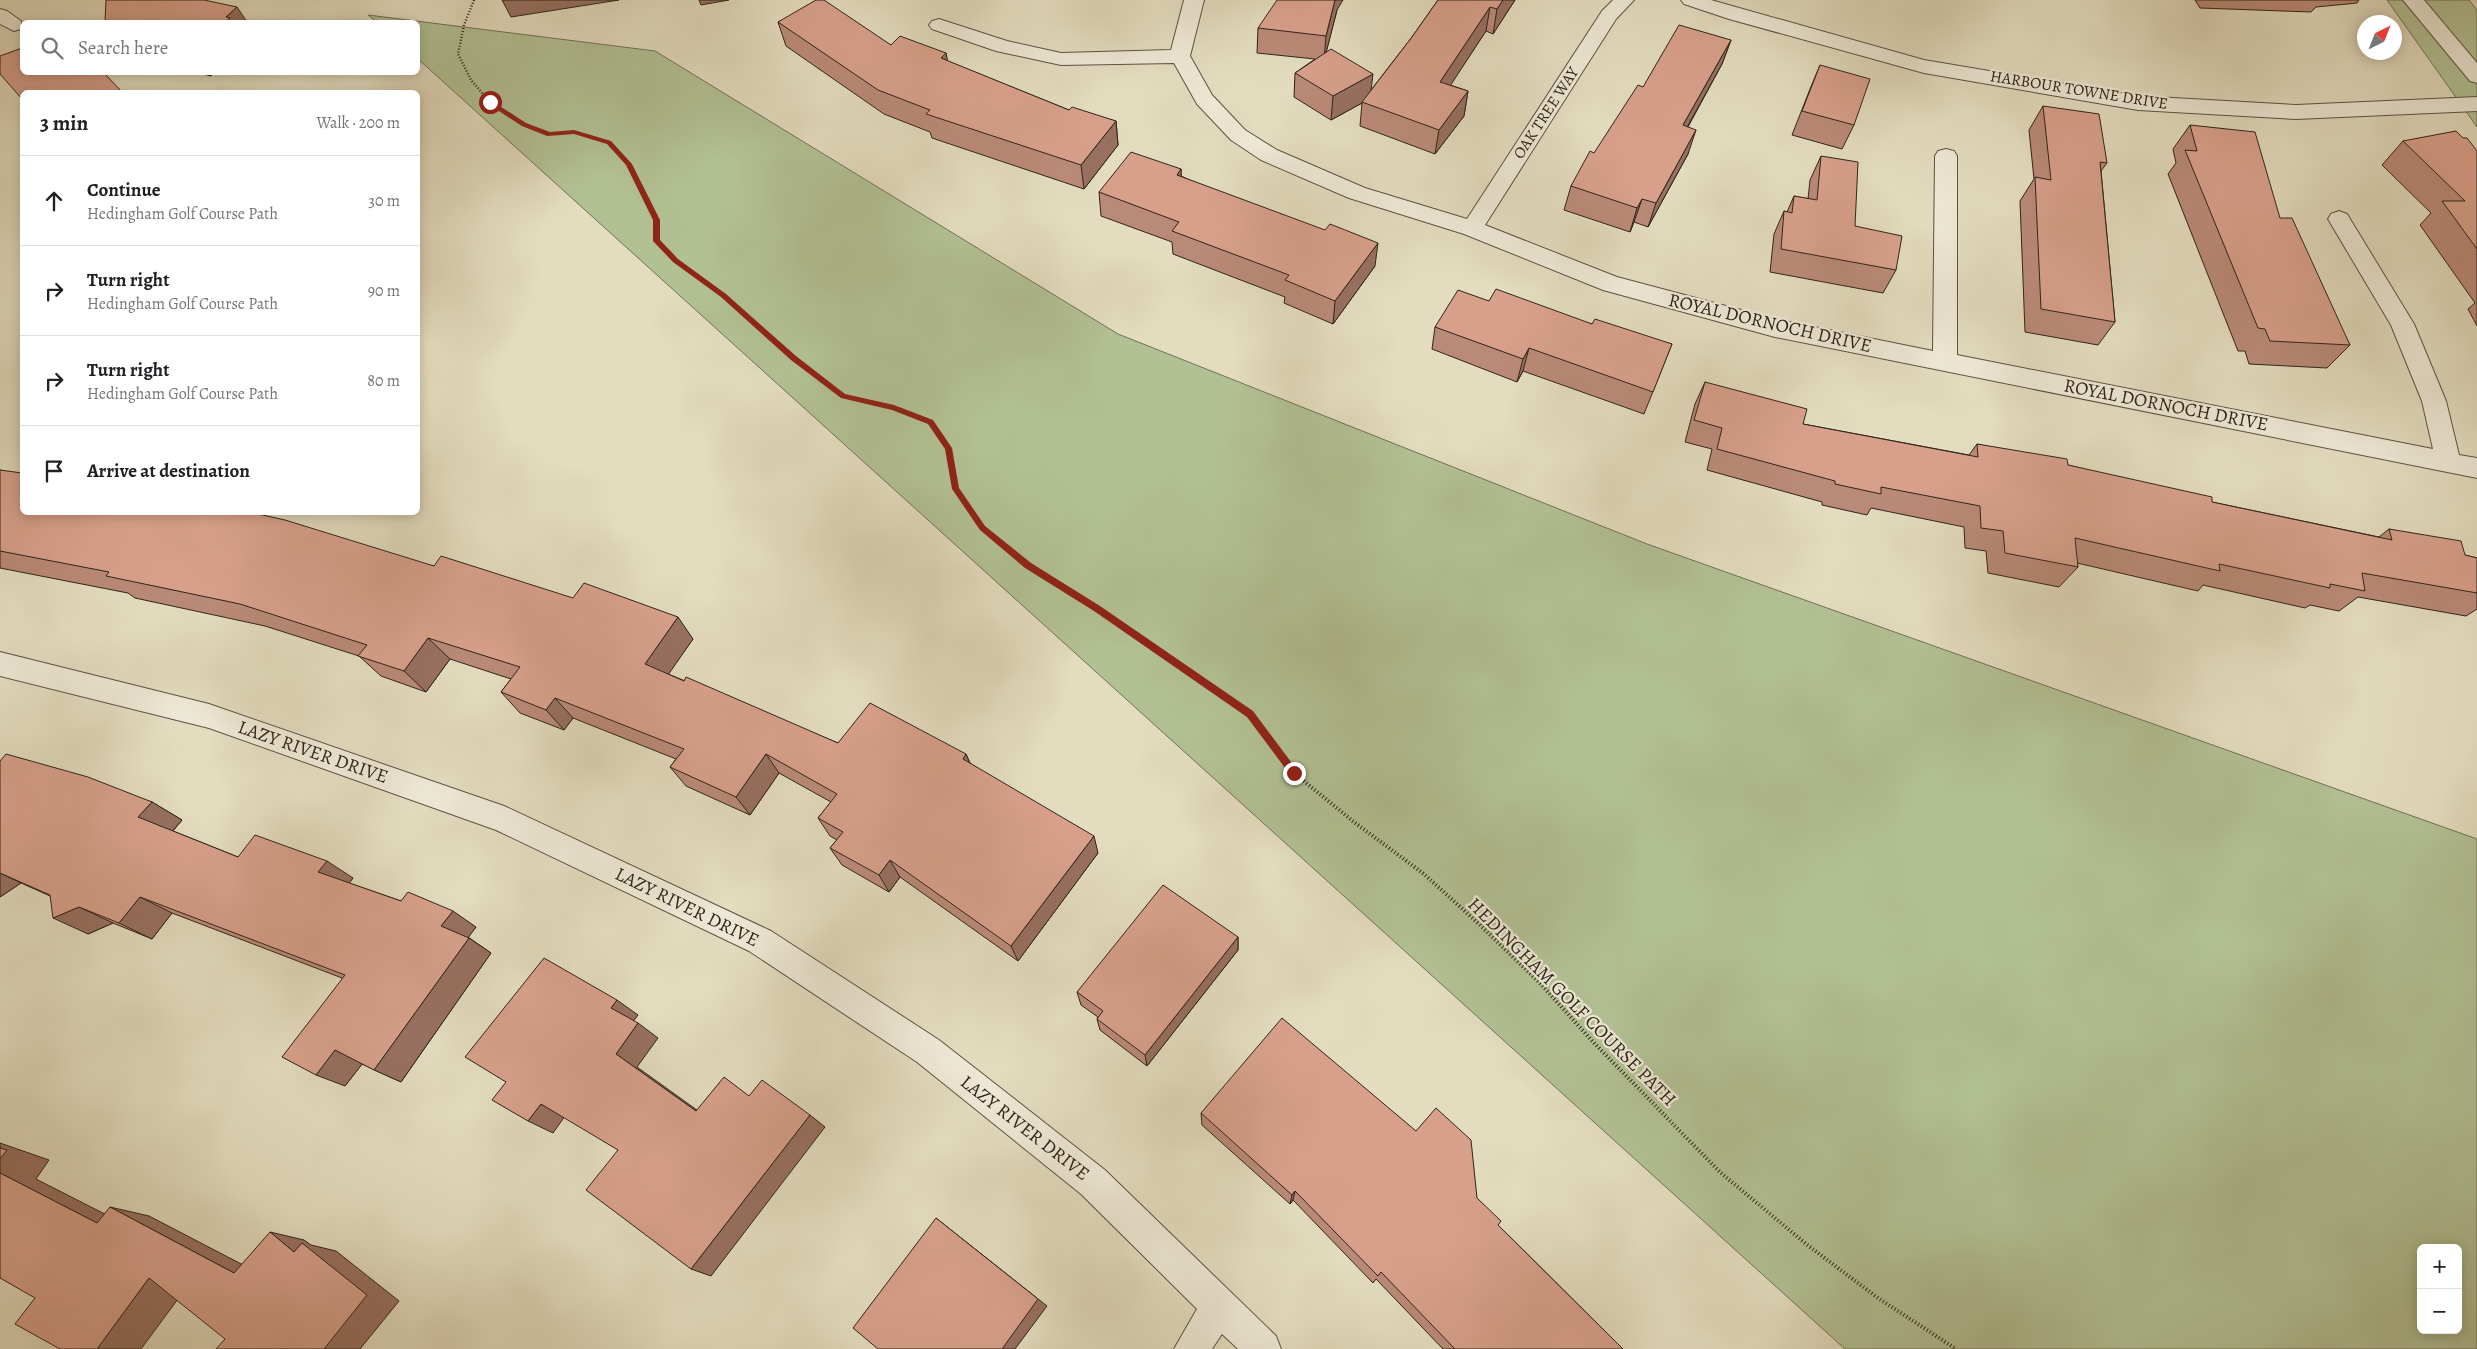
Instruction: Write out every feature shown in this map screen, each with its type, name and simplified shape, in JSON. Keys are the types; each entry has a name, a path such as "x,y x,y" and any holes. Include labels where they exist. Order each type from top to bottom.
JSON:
{"street":[{"path":"939,25 1003,47 1061,59 1180,56 1194,0"},
{"name":"OAK TREE WAY","path":"1472,228 1609,15 1624,0"},
{"name":"HARBOUR TOWNE DRIVE","path":"1691,0 1736,15 1924,66 2138,103 2296,112 2477,104"},
{"path":"2413,0 2477,76"},
{"name":"ROYAL DORNOCH DRIVE","path":"1180,56 1204,99 1238,135 1269,155 1357,193 1472,228 1611,284 1775,328 2477,468"},
{"path":"1945,362 1946,156"},
{"path":"2339,219 2402,324 2434,401 2448,461"},
{"name":"LAZY RIVER DRIVE","path":"0,664 209,716 504,819 760,941 928,1051 1086,1176 1263,1349"},
{"path":"1192,1349 1220,1305"}],"path":[{"name":"HEDINGHAM GOLF COURSE PATH","path":"474,0 464,25 458,54 471,80 490,102 524,125 550,134 574,132 609,142 628,164 656,220 657,241 675,260 731,302 794,358 843,396 894,408 931,422 948,448 956,489 983,528 1028,565 1097,608 1250,714 1294,773 1354,822 1424,874 1480,924 1540,983 1594,1043 1720,1172 1806,1244 1857,1282 1956,1349"}],"green space":[{"path":"2387,0 2469,0 2477,10 2477,127 2402,21 2402,15 2398,15"},
{"path":"368,15 408,20 374,20"},
{"path":"420,22 655,51 1118,334 1647,544 2477,839 2477,1349 1845,1349 420,61"}],"building":[{"path":"106,0 204,0 237,7 226,17 230,18 228,20 105,20"},
{"path":"816,0 824,0 891,45 900,36 946,53 941,58 1069,110 1072,107 1116,121 1081,165 926,114 930,110 878,90 778,22"},
{"path":"1277,0 1335,0 1326,36 1258,28"},
{"path":"1438,0 1503,0 1497,9 1490,7 1440,82 1468,91 1439,130 1362,102"},
{"path":"1679,25 1731,40 1683,125 1696,130 1656,203 1642,199 1637,208 1571,186 1590,151 1594,153 1638,85 1643,87"},
{"path":"20,49 20,75 106,75 120,90 20,90 20,97 0,74 0,56"},
{"path":"1331,49 1373,74 1333,96 1295,73"},
{"path":"1820,65 1870,79 1854,125 1802,111"},
{"path":"2043,106 2099,114 2107,163 2100,162 2115,322 2041,309 2035,177 2051,180"},
{"path":"2190,125 2255,132 2280,218 2292,218 2350,345 2270,341 2265,329 2258,328 2185,150 2197,151"},
{"path":"2456,131 2463,138 2467,138 2477,151 2477,249 2442,201 2465,201 2403,141"},
{"path":"1131,152 1181,169 1177,175 1325,230 1330,224 1378,243 1335,301 1285,280 1289,275 1172,231 1179,222 1099,192"},
{"path":"1821,156 1858,162 1855,226 1902,236 1896,270 1781,249 1784,211 1792,213 1794,196 1817,200"},
{"path":"1496,289 1592,324 1595,319 1672,344 1653,392 1529,348 1523,359 1435,327 1458,290 1489,301"},
{"path":"1705,382 1807,409 1803,424 1978,457 1977,444 2067,459 2068,465 2212,497 2212,502 2392,540 2389,529 2461,541 2465,555 2477,558 2477,593 2362,573 2365,591 2330,584 2330,588 2219,564 2220,571 2075,538 2078,567 2005,553 2003,531 1981,528 1980,506 1881,487 1881,494 1835,484 1835,481 1717,449 1722,428 1694,420"},
{"path":"0,470 20,473 20,515 262,515 285,520 434,566 441,556 573,598 584,583 678,617 645,664 684,681 686,677 838,743 870,703 966,754 963,759 1094,836 1011,946 890,860 879,875 830,848 843,832 818,818 837,794 766,754 736,797 670,767 684,749 555,698 546,710 501,692 520,667 428,638 404,671 358,656 367,645 240,604 106,576 109,572 0,551"},
{"path":"6,754 88,777 152,802 138,817 238,857 255,835 327,861 318,872 401,901 408,892 453,911 441,926 469,938 374,1070 335,1050 316,1075 282,1057 345,975 140,897 119,923 79,907 53,918 50,895 0,873 0,761"},
{"path":"1163,885 1238,937 1145,1055 1097,1019 1103,1011 1077,992"},
{"path":"544,958 617,1000 611,1008 638,1023 616,1054 696,1111 724,1077 749,1096 762,1080 810,1115 691,1269 586,1190 618,1150 541,1104 528,1121 492,1100 506,1082 465,1057"},
{"path":"1282,1018 1416,1131 1436,1108 1471,1140 1477,1198 1501,1221 1498,1225 1623,1349 1455,1349 1381,1272 1378,1276 1295,1191 1292,1195 1201,1113"},
{"path":"0,1148 7,1150 0,1159"},
{"path":"0,1173 97,1223 110,1207 234,1273 270,1232 294,1252 302,1243 367,1295 324,1349 216,1349 225,1339 149,1278 97,1349 60,1349 15,1324 35,1298 0,1278"},
{"path":"936,1218 1038,1299 1002,1349 878,1349 853,1328"}],"route":[{"path":"490,102 524,125 550,134 574,132 609,142 628,164 656,220 657,241 675,260 723,296 761,327 794,358 843,396 894,408 931,422 948,448 956,489 983,528 1028,565 1097,608 1162,655 1250,714 1294,773"}]}
